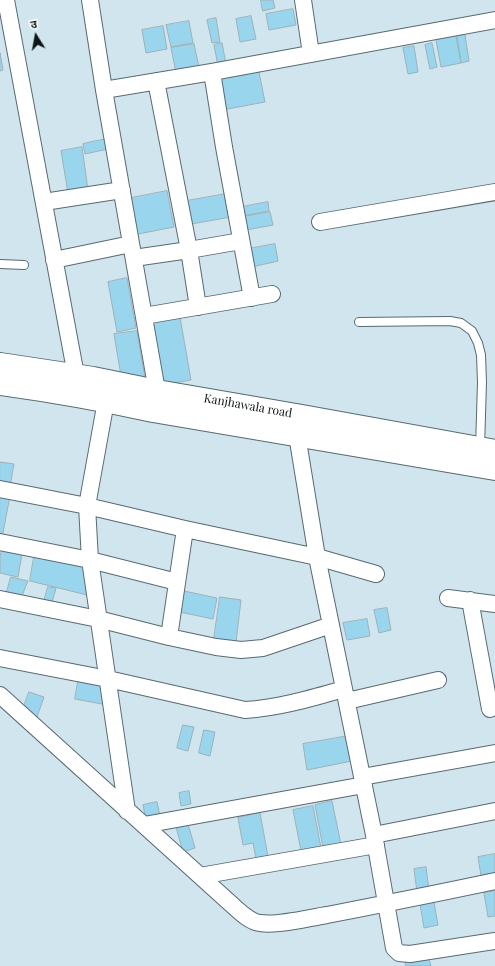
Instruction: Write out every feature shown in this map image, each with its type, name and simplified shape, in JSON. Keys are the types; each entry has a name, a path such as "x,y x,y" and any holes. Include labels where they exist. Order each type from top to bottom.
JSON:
{"main road":[{"name":"Kanjhawala road","path":"0,364 78,386 106,400 152,411 300,425 487,450"},
{"name":"Kanjhawala road","path":"0,384 78,386 157,391 495,469"}],"street":[{"path":"6,0 78,386"},
{"path":"90,0 104,90 157,391"},
{"path":"302,0 311,54"},
{"path":"104,90 212,72 495,20"},
{"path":"212,72 224,147 252,298"},
{"path":"156,81 189,250 198,307"},
{"path":"44,202 122,190"},
{"path":"320,222 495,192"},
{"path":"54,260 132,251 189,250 241,241"},
{"path":"144,316 272,294"},
{"path":"106,400 86,506 90,560 127,810"},
{"path":"300,425 317,556 375,840 394,948 399,953 410,954 495,941"},
{"path":"0,489 317,556 376,574"},
{"path":"169,637 185,529"},
{"path":"0,542 90,560 177,582"},
{"path":"448,598 495,604"},
{"path":"0,599 98,619 216,647 241,650 263,648 331,625"},
{"path":"470,600 490,709"},
{"path":"0,658 108,679 245,710 261,709 438,680"},
{"path":"0,695 246,917 259,923 273,924 291,921 386,904 495,881"},
{"path":"144,825 495,753"},
{"path":"200,876 375,840 495,811"}],"lane":[{"path":"0,264 24,265"},
{"path":"359,322 450,320 461,323 472,331 478,343 481,355 487,450"}],"building":[{"path":"261,0 273,0 275,8 263,11"},
{"path":"293,9 296,25 269,30 266,14"},
{"path":"251,16 256,39 240,42 236,19"},
{"path":"216,18 220,42 212,43 207,20"},
{"path":"189,21 193,43 171,47 166,25"},
{"path":"163,26 167,49 146,53 142,30"},
{"path":"465,35 469,61 461,63 457,36"},
{"path":"456,36 461,63 441,67 436,40"},
{"path":"222,43 226,64 218,66 214,45"},
{"path":"432,43 437,67 430,69 425,45"},
{"path":"194,44 199,67 176,72 171,48"},
{"path":"414,46 418,72 408,74 403,48"},
{"path":"0,53 3,70 0,71"},
{"path":"259,72 265,102 222,110 216,80"},
{"path":"106,139 108,149 85,154 83,144"},
{"path":"82,147 88,190 68,193 61,151"},
{"path":"167,191 174,227 133,235 126,199"},
{"path":"226,194 231,217 186,225 181,202"},
{"path":"268,202 269,211 243,216 242,207"},
{"path":"270,212 273,225 246,230 243,217"},
{"path":"275,244 278,261 252,267 248,249"},
{"path":"127,278 136,328 117,332 108,282"},
{"path":"180,317 191,380 158,386 147,323"},
{"path":"137,331 145,378 122,382 114,334"},
{"path":"0,462 14,464 10,486 0,484"},
{"path":"0,494 10,496 2,538 0,538"},
{"path":"2,550 22,554 18,577 0,573 0,557"},
{"path":"34,557 83,564 87,595 30,581"},
{"path":"11,577 28,581 21,598 6,595"},
{"path":"48,587 56,588 51,606 43,605"},
{"path":"179,590 217,598 213,619 175,611"},
{"path":"220,597 241,600 236,642 214,639"},
{"path":"387,608 391,630 379,633 374,610"},
{"path":"367,619 370,636 347,640 343,623"},
{"path":"79,676 103,680 107,705 75,699"},
{"path":"29,692 44,697 37,717 22,712"},
{"path":"183,725 194,727 188,751 177,748"},
{"path":"204,730 215,732 210,756 199,753"},
{"path":"348,736 352,761 307,770 303,744"},
{"path":"189,791 191,804 181,806 179,793"},
{"path":"332,801 342,849 324,853 315,805"},
{"path":"157,802 160,816 146,819 143,805"},
{"path":"313,806 322,853 302,856 293,810"},
{"path":"260,813 269,862 257,864 253,843 243,845 238,818"},
{"path":"188,824 195,848 183,852 176,827"},
{"path":"495,854 495,879 482,882 478,857"},
{"path":"426,867 429,891 417,892 414,869"},
{"path":"495,891 495,916 488,917 484,893"},
{"path":"434,902 438,925 424,928 420,904"},
{"path":"429,959 431,966 406,966 405,963"}]}
